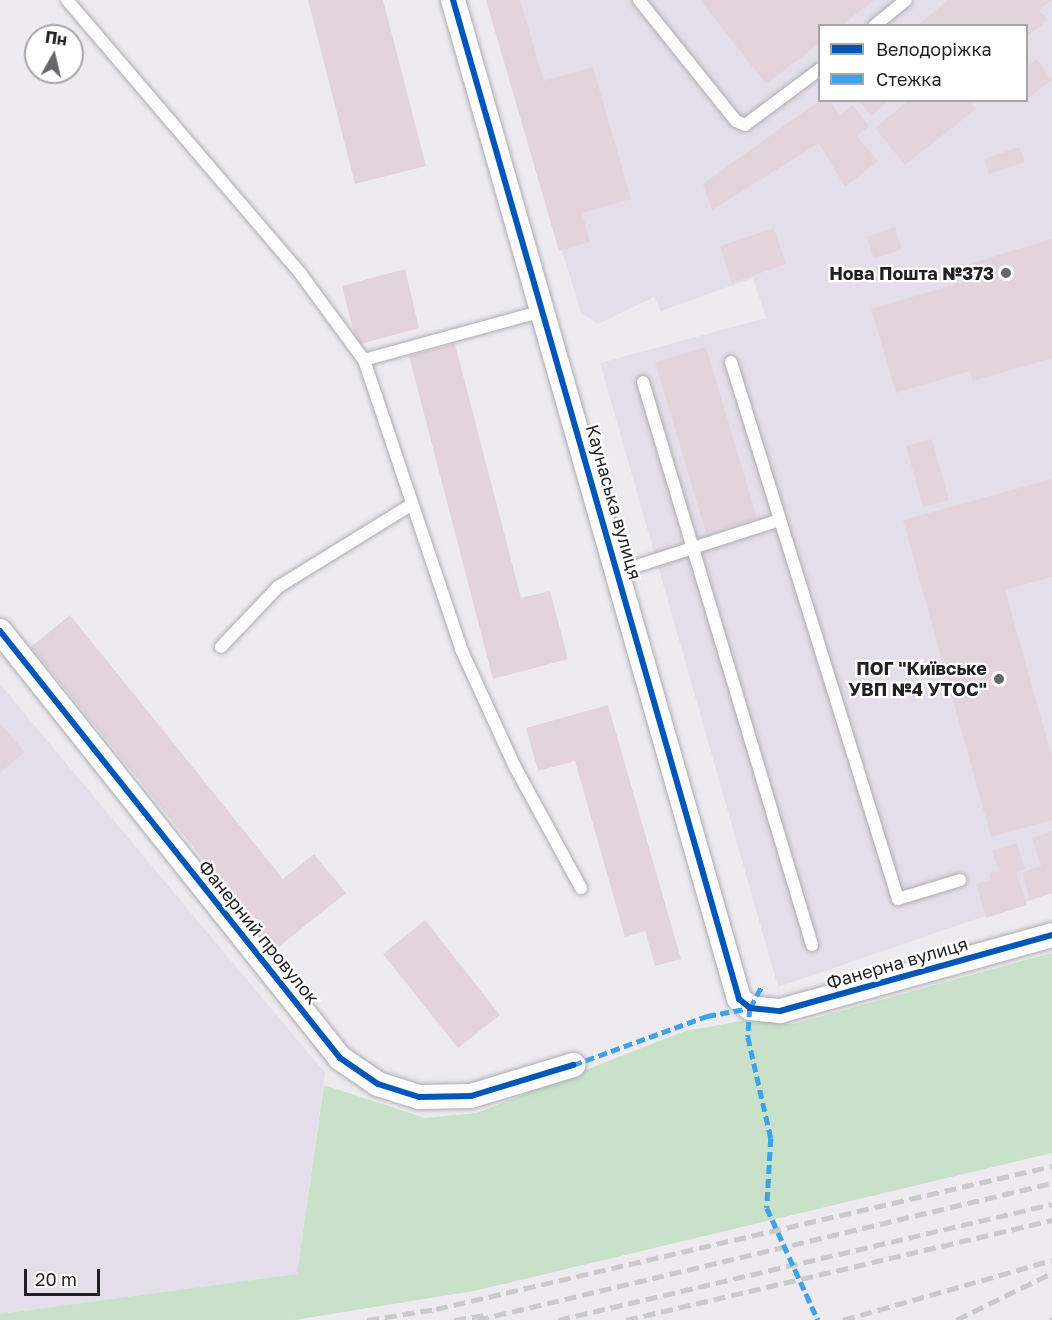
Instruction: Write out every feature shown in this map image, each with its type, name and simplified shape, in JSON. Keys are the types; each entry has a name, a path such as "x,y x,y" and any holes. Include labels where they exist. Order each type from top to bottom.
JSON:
{"street":[{"name":"Каунаська вулиця","path":"453,0 618,572 734,987 750,1008"},
{"name":"Фанерний провулок","path":"0,631 340,1058 378,1084 419,1097 471,1096 573,1065"},
{"name":"Фанерна вулиця","path":"750,1008 780,1011 1052,935"}],"lane":[{"path":"67,0 300,273 364,360 461,649 515,766 581,888"},
{"path":"639,0 736,121 745,125 818,70"},
{"path":"876,24 906,0"},
{"path":"364,360 543,311"},
{"path":"731,362 898,899 960,880"},
{"path":"643,382 812,945"},
{"path":"221,647 278,587 411,505"},
{"path":"618,572 780,520"}],"shaded area":[{"path":"486,0 1052,0 1052,893 778,987 600,363 766,318 753,278 661,311 654,297 598,324 581,313"},
{"path":"0,684 325,1073 297,1274 0,1314"}],"green space":[{"path":"1052,953 1052,1153 474,1291 294,1320 0,1320 0,1314 297,1274 324,1085 425,1118 477,1113 685,1031 747,1020 793,1024"}],"building":[{"path":"308,0 383,0 426,166 355,184"},
{"path":"486,0 520,0 544,81 593,67 631,199 582,213 590,242 559,251"},
{"path":"700,0 874,0 844,24 818,24 818,45 766,84"},
{"path":"948,0 1052,0 1039,10 1048,20 1028,35 1028,24 919,24"},
{"path":"1037,59 1052,80 1028,98 1028,66"},
{"path":"818,101 830,102 840,115 853,105 869,126 857,136 878,161 845,187 819,143 712,210 703,184"},
{"path":"860,102 888,102 871,116"},
{"path":"907,102 971,102 976,109 905,165 875,128"},
{"path":"1019,147 1025,162 989,174 984,159"},
{"path":"895,227 902,249 874,259 867,237"},
{"path":"774,228 786,264 732,283 720,246"},
{"path":"1052,239 1052,358 973,381 970,371 896,393 871,309 963,282 959,267"},
{"path":"405,269 419,328 357,345 342,286"},
{"path":"455,344 521,598 550,591 568,659 493,679 409,356"},
{"path":"706,347 757,518 706,533 655,362"},
{"path":"932,439 949,500 923,507 906,446"},
{"name":"ПОГ \"Київське УВП №4 УТОС\"","path":"1052,479 1052,577 1005,590 1052,757 1052,820 991,837 903,520"},
{"path":"70,615 283,879 314,854 346,893 276,949 31,647"},
{"path":"608,705 681,959 655,966 645,931 625,937 575,761 538,771 526,728"},
{"path":"0,723 25,752 0,773"},
{"path":"1052,831 1052,893 1030,900 1022,872 1041,866 1032,838"},
{"path":"1017,843 1025,869 1016,872 1027,905 986,918 976,884 991,880 989,873 999,871 992,851"},
{"path":"425,920 500,1015 458,1048 383,954"}],"railway":[{"path":"367,1320 436,1309 1052,1166"},
{"path":"477,1320 1052,1183"},
{"path":"558,1320 1052,1204"},
{"path":"626,1320 1052,1220"},
{"path":"843,1320 1052,1260"},
{"path":"956,1320 1052,1273"},
{"path":"454,1320 484,1315"}],"marked path":[{"path":"573,1065 707,1016 750,1008 762,985"},
{"path":"750,1008 748,1037 771,1138 767,1208 818,1320"}],"cycle path":[{"path":"453,0 739,999 750,1008 780,1011 1052,935"},
{"path":"0,631 340,1058 378,1084 419,1097 471,1096 573,1065"}],"place":[{"name":"Нова Пошта №373","path":"1006,273"},
{"name":"ПОГ \"Київське УВП №4 УТОС\"","path":"999,679"}]}
